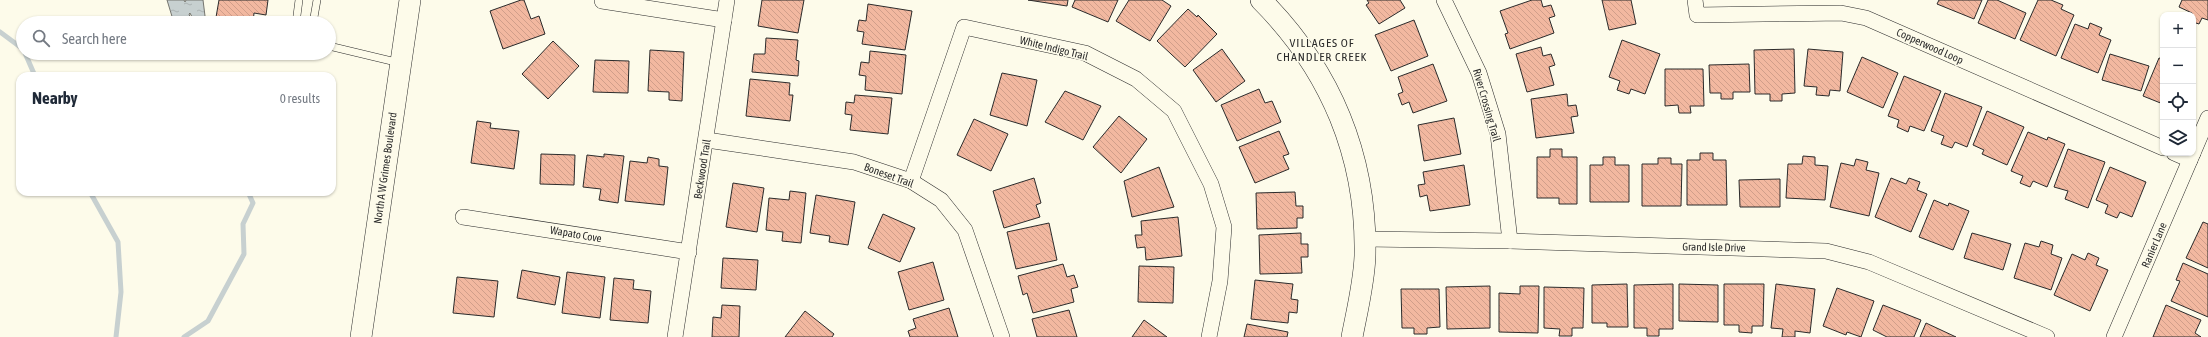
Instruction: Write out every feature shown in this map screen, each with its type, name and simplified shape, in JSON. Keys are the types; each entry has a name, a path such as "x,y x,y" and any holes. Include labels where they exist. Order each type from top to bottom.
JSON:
{"street":[{"name":"North A W Grimes Boulevard","path":"361,337 410,0"},
{"name":"Beckwood Trail","path":"675,337 707,140 727,0"},
{"path":"1262,0 1293,36 1325,83 1347,131 1361,188 1365,239 1362,277 1352,337"},
{"name":"River Crossing Trail","path":"1444,0 1479,73 1498,134 1510,240"},
{"name":"Copperwood Loop","path":"1694,0 1697,15 1841,13 1866,18 2160,147"},
{"path":"602,1 724,20"},
{"name":"White Indigo Trail","path":"911,180 964,27 1085,53 1136,79 1174,111 1211,184 1224,227 1220,281 1209,337"},
{"name":"Ranier Lane","path":"2196,146 2208,118"},
{"name":"Boneset Trail","path":"707,140 854,162 911,180 941,200 965,230 1002,337"},
{"name":"Ranier Lane","path":"2114,337 2192,156"},
{"name":"Wapato Cove","path":"463,217 689,252"},
{"name":"Grand Isle Drive","path":"1365,239 1510,240 1826,252 1869,262 2047,337"}],"lane":[{"path":"297,16 299,0"},
{"path":"314,16 317,0"},
{"path":"336,48 400,63"}],"water":[{"path":"167,0 184,0 185,2 186,0 203,0 205,16 192,16 190,13 190,16 172,16"}],"building":[{"path":"219,0 268,0 266,15 254,13 254,16 216,16"},
{"path":"524,0 531,19 539,16 545,34 503,49 490,11"},
{"path":"762,0 804,0 798,33 758,26"},
{"path":"1028,0 1068,0 1067,6"},
{"path":"1075,0 1118,0 1108,22 1072,7"},
{"path":"1129,0 1162,0 1171,6 1150,41 1116,21"},
{"path":"1367,0 1400,0 1405,8 1379,24 1366,5 1369,3"},
{"path":"1532,0 1541,0 1543,7 1551,5 1555,16 1549,18 1554,33 1510,49 1505,34 1508,33 1500,11"},
{"path":"1602,0 1631,0 1636,24 1609,30"},
{"path":"1939,0 1982,0 1974,19 1937,4"},
{"path":"1988,0 1997,0 2026,13 2015,39 1978,23"},
{"path":"2038,0 2051,0 2063,5 2061,9 2074,15 2056,56 2020,40"},
{"path":"2182,0 2208,0 2208,20 2202,18 2199,24 2196,23 2196,12 2190,12 2179,7"},
{"path":"868,4 912,11 905,50 862,44 864,32 857,31 859,20 866,21"},
{"path":"1188,9 1197,17 1198,15 1217,34 1185,67 1157,41"},
{"path":"1414,20 1428,56 1391,71 1375,35"},
{"path":"2090,23 2102,28 2099,35 2111,40 2098,73 2061,58 2075,24 2088,29"},
{"path":"766,38 798,40 796,60 799,61 798,76 752,72 754,54 765,54"},
{"path":"1622,40 1660,54 1645,94 1631,89 1629,94 1617,90 1620,81 1609,77"},
{"path":"553,41 579,66 548,99 522,74"},
{"path":"1541,47 1543,56 1551,54 1555,65 1549,67 1554,85 1527,92 1516,54"},
{"path":"1222,49 1245,81 1216,102 1193,70"},
{"path":"1794,49 1795,93 1782,94 1782,101 1770,101 1770,94 1755,94 1754,50"},
{"path":"1808,49 1843,52 1840,91 1830,90 1829,96 1816,95 1817,87 1804,86"},
{"path":"650,50 684,52 682,101 669,100 669,92 648,91"},
{"path":"870,51 906,55 902,94 865,90 866,76 859,75 861,62 869,63"},
{"path":"2110,54 2149,66 2141,91 2102,80"},
{"path":"1862,57 1898,73 1883,108 1847,92"},
{"path":"2159,58 2160,58 2160,103 2143,96"},
{"path":"595,60 629,61 628,93 593,92"},
{"path":"1433,64 1447,101 1413,113 1409,102 1402,105 1398,94 1403,92 1398,77"},
{"path":"1749,64 1750,92 1733,92 1733,99 1721,99 1721,93 1710,93 1709,65"},
{"path":"1665,69 1703,69 1704,106 1690,106 1691,113 1679,113 1678,105 1665,106"},
{"path":"1002,73 1037,80 1027,126 990,115"},
{"path":"1904,76 1941,91 1924,131 1910,126 1908,132 1897,127 1899,120 1888,116"},
{"path":"750,79 790,83 789,95 793,95 790,121 746,116"},
{"path":"1259,89 1265,103 1272,101 1281,122 1237,141 1221,105"},
{"path":"1065,91 1101,106 1083,140 1045,122"},
{"path":"1945,93 1982,107 1967,147 1955,142 1952,148 1941,144 1944,136 1931,131"},
{"path":"1567,94 1568,106 1576,105 1578,116 1571,117 1574,133 1536,138 1531,99"},
{"path":"855,95 892,98 888,134 850,130 852,115 845,114 846,102 854,103"},
{"path":"1987,111 2024,127 2007,165 1982,154 1984,150 1973,145"},
{"path":"1119,116 1147,139 1121,173 1093,147"},
{"path":"1454,118 1461,154 1424,161 1418,125"},
{"path":"974,119 1008,134 991,171 957,155"},
{"path":"477,121 491,123 490,128 519,131 514,169 471,163"},
{"path":"1279,131 1289,154 1283,156 1289,169 1255,183 1239,147"},
{"path":"2028,132 2047,140 2048,137 2065,144 2047,187 2033,181 2030,187 2020,183 2023,176 2011,171"},
{"path":"1550,149 1562,149 1562,157 1577,157 1577,204 1559,204 1559,198 1537,198 1537,157 1550,157"},
{"path":"2068,149 2105,162 2088,208 2065,199 2068,191 2054,187"},
{"path":"1700,153 1713,153 1713,160 1726,160 1727,205 1687,205 1687,160 1700,160"},
{"path":"541,154 575,155 574,185 540,184"},
{"path":"604,154 624,156 618,203 599,200 601,189 583,187 587,155 604,157"},
{"path":"1803,156 1815,157 1815,165 1828,166 1825,200 1786,198 1788,164 1802,164"},
{"path":"648,157 659,159 659,166 668,167 664,205 625,201 630,161 647,163"},
{"path":"1603,157 1615,157 1615,165 1629,165 1629,202 1590,202 1590,165 1603,165"},
{"path":"1658,158 1671,158 1671,164 1682,164 1681,206 1642,206 1642,164 1658,164"},
{"path":"1856,159 1868,162 1866,170 1879,173 1869,216 1830,207 1841,163 1854,166"},
{"path":"1464,165 1470,205 1430,211 1427,195 1420,197 1418,185 1425,184 1423,172"},
{"path":"1159,167 1174,207 1132,217 1124,181"},
{"path":"2110,167 2146,182 2132,217 2120,212 2117,218 2105,213 2108,205 2096,200"},
{"path":"1034,178 1041,203 1036,205 1040,217 1004,228 993,191"},
{"path":"1891,178 1906,184 1909,178 1920,182 1917,190 1927,194 1911,232 1875,217"},
{"path":"1780,179 1780,207 1740,207 1739,180"},
{"path":"733,183 764,188 757,232 726,227"},
{"path":"790,191 806,193 801,243 782,241 783,232 766,230 769,198 789,200"},
{"path":"1295,192 1296,206 1303,206 1303,218 1297,218 1297,228 1257,229 1256,193"},
{"path":"816,195 855,202 848,245 829,242 830,236 810,233"},
{"path":"1934,200 1948,206 1949,203 1969,211 1953,250 1919,237"},
{"path":"883,214 915,228 900,262 868,248"},
{"path":"1178,217 1182,256 1146,260 1145,247 1137,248 1135,235 1142,235 1141,221"},
{"path":"2203,222 2208,224 2208,268 2186,258"},
{"path":"1049,223 1057,260 1016,269 1007,232"},
{"path":"1301,233 1301,244 1308,244 1308,257 1301,257 1302,273 1260,274 1259,235"},
{"path":"1972,233 2011,244 2003,270 1964,258"},
{"path":"2041,241 2053,245 2051,254 2062,258 2051,290 2014,278 2025,243 2039,247"},
{"path":"2088,253 2099,258 2096,265 2108,270 2090,311 2054,295 2072,254 2085,260"},
{"path":"723,258 758,260 756,290 721,288"},
{"path":"933,262 944,300 909,310 898,272"},
{"path":"2183,263 2208,274 2208,317 2171,301 2180,281 2176,280"},
{"path":"1063,264 1067,277 1074,275 1078,287 1071,289 1074,302 1033,313 1027,293 1023,295 1018,276"},
{"path":"1139,266 1174,267 1173,303 1138,302"},
{"path":"522,270 560,277 555,305 517,298"},
{"path":"567,272 605,277 600,318 562,313"},
{"path":"457,277 498,281 494,317 453,313"},
{"path":"614,278 634,280 633,289 651,291 648,323 610,320"},
{"path":"1255,280 1293,284 1291,299 1298,300 1297,313 1289,312 1288,323 1251,319"},
{"path":"1627,284 1628,327 1607,327 1607,323 1592,323 1592,285"},
{"path":"1673,284 1673,329 1659,329 1659,336 1647,336 1647,328 1634,328 1634,285"},
{"path":"1679,284 1718,285 1718,322 1679,321"},
{"path":"1724,284 1764,284 1763,326 1752,326 1752,333 1739,332 1739,325 1724,325"},
{"path":"1776,284 1815,289 1810,333 1795,331 1795,337 1782,337 1783,329 1771,328"},
{"path":"1490,286 1490,328 1447,329 1446,287"},
{"path":"1520,286 1539,286 1538,333 1499,332 1499,293 1520,294"},
{"path":"1544,287 1584,288 1583,328 1572,328 1572,336 1559,336 1560,329 1544,328"},
{"path":"1837,288 1874,301 1861,337 1847,332 1846,335 1823,326"},
{"path":"1401,289 1439,289 1440,327 1427,328 1427,334 1414,334 1414,328 1402,328"},
{"path":"722,305 740,306 739,337 712,337 713,317 721,318"},
{"path":"1883,305 1921,320 1914,337 1887,337 1873,330"},
{"path":"2166,305 2201,320 2195,333 2201,337 2153,337"},
{"path":"949,308 958,337 910,337 908,331 916,328 913,319"},
{"path":"1069,310 1077,337 1037,337 1032,319"},
{"path":"805,311 834,334 832,337 785,337"},
{"path":"1144,320 1167,337 1132,337"},
{"path":"1926,323 1956,337 1920,337"},
{"path":"1247,324 1288,332 1287,337 1244,337"}],"waterway":[{"path":"0,32 16,44"},
{"path":"28,60 33,72"},
{"path":"92,196 118,242 121,292 116,337"},
{"path":"184,337 208,321 244,254 243,224 253,203 250,196"}],"district":[{"name":"VILLAGES OF CHANDLER CREEK","path":"1322,50"}]}
